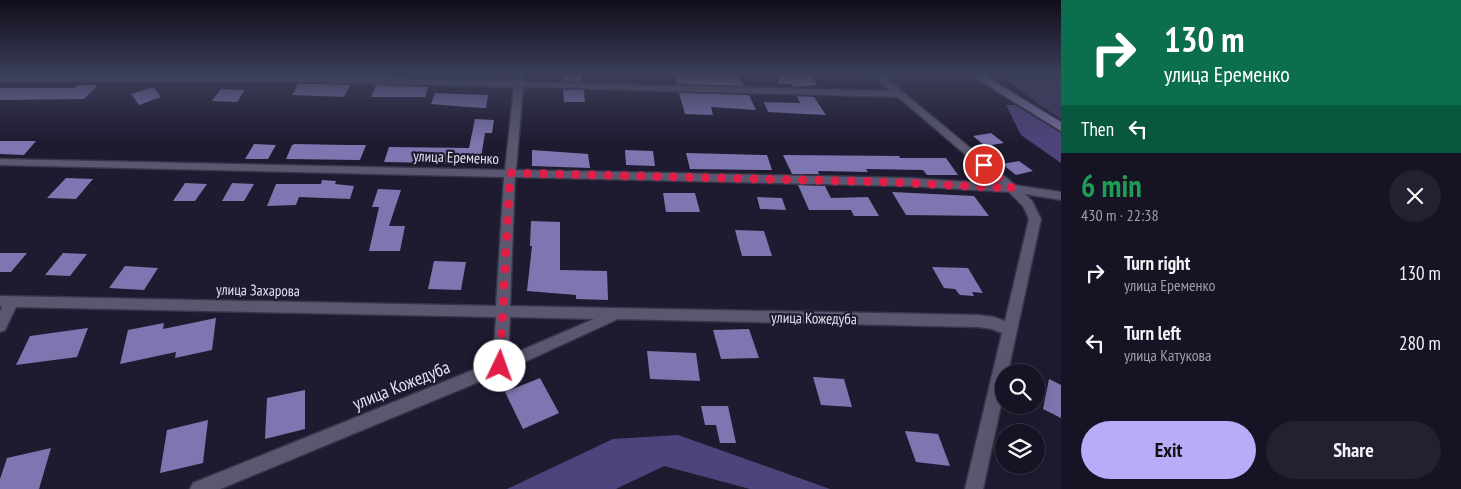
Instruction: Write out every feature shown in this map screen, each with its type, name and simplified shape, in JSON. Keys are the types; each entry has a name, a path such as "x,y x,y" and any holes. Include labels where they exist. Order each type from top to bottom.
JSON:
{"main road":[{"path":"1013,98 1061,127"}],"street":[{"path":"500,366 510,173 518,98"},
{"path":"905,98 1012,188 1028,204 1035,219 974,489"},
{"name":"улица Еременко","path":"0,162 888,182 1012,188 1061,196"},
{"name":"улица Захарова","path":"0,326 6,301 503,312"},
{"name":"улица Кожедуба","path":"503,312 978,321 994,323 1010,330"},
{"name":"улица Кожедуба","path":"199,489 500,366 616,314"}],"shaded area":[{"path":"1030,98 1061,98 1061,119"},
{"path":"1006,105 1015,105 1061,133 1061,163 1021,135"},
{"path":"678,435 830,489 750,489 664,466 616,489 507,489 613,439"}],"building":[{"path":"0,98 85,98 84,99 0,100"},
{"path":"134,98 159,98 139,105"},
{"path":"214,98 240,98 237,102 212,101"},
{"path":"433,98 488,98 486,108 431,104"},
{"path":"564,98 585,98 585,102 564,102"},
{"path":"680,98 750,98 756,110 711,107 713,115 685,114"},
{"path":"798,98 815,98 826,115 768,112 764,102 800,103"},
{"path":"475,119 494,120 492,133 485,133 480,164 384,162 389,147 469,148"},
{"path":"991,133 1004,143 985,146 973,136"},
{"path":"0,141 36,141 24,155 0,154"},
{"path":"254,144 276,145 268,159 245,159"},
{"path":"292,145 366,145 360,160 286,159"},
{"path":"532,150 588,154 590,168 532,166"},
{"path":"625,150 653,151 655,166 626,165"},
{"path":"686,153 767,155 772,170 690,169"},
{"path":"783,155 946,158 958,175 927,175 923,170 866,169 868,172 818,171 819,174 792,174"},
{"path":"1019,161 1033,171 1016,175 1002,164"},
{"path":"66,178 93,179 76,199 47,198"},
{"path":"322,180 336,181 335,184 354,186 350,199 299,197 296,205 267,206 276,184 321,184"},
{"path":"185,183 207,184 195,201 173,201"},
{"path":"232,183 254,184 244,201 222,201"},
{"path":"798,185 825,186 831,198 868,197 879,216 854,216 851,210 809,210"},
{"path":"378,189 401,190 389,226 405,226 400,251 369,251 379,207 372,207"},
{"path":"892,192 974,196 989,216 906,215"},
{"path":"663,193 695,193 700,212 666,212"},
{"path":"757,197 782,198 786,210 760,209"},
{"path":"531,221 560,222 560,270 607,271 608,300 576,299 576,295 527,291 532,246 530,246"},
{"path":"735,230 764,231 772,256 742,256"},
{"path":"0,253 27,253 11,272 0,272"},
{"path":"63,253 87,254 70,276 45,275"},
{"path":"434,261 466,262 461,290 428,289"},
{"path":"125,266 158,268 144,290 109,288"},
{"path":"932,267 968,268 983,293 972,292 974,296 960,295 955,289 944,288"},
{"path":"216,318 212,350 175,358 176,352 120,364 128,330 164,323 163,329"},
{"path":"88,328 77,357 16,365 30,336"},
{"path":"749,329 759,358 721,359 713,330"},
{"path":"647,351 696,353 700,381 650,379"},
{"path":"813,377 844,379 852,407 821,405"},
{"path":"540,378 559,413 523,429 505,392"},
{"path":"1049,379 1061,385 1061,418 1045,410"},
{"path":"305,390 305,429 265,439 267,398"},
{"path":"701,406 728,406 736,443 720,443 716,425 705,425"},
{"path":"208,420 203,463 160,473 167,430"},
{"path":"905,431 938,434 950,466 916,462"},
{"path":"51,448 39,489 0,489 0,479 7,458"}],"route":[{"path":"500,366 510,173 908,182 1012,188 984,165"}]}
